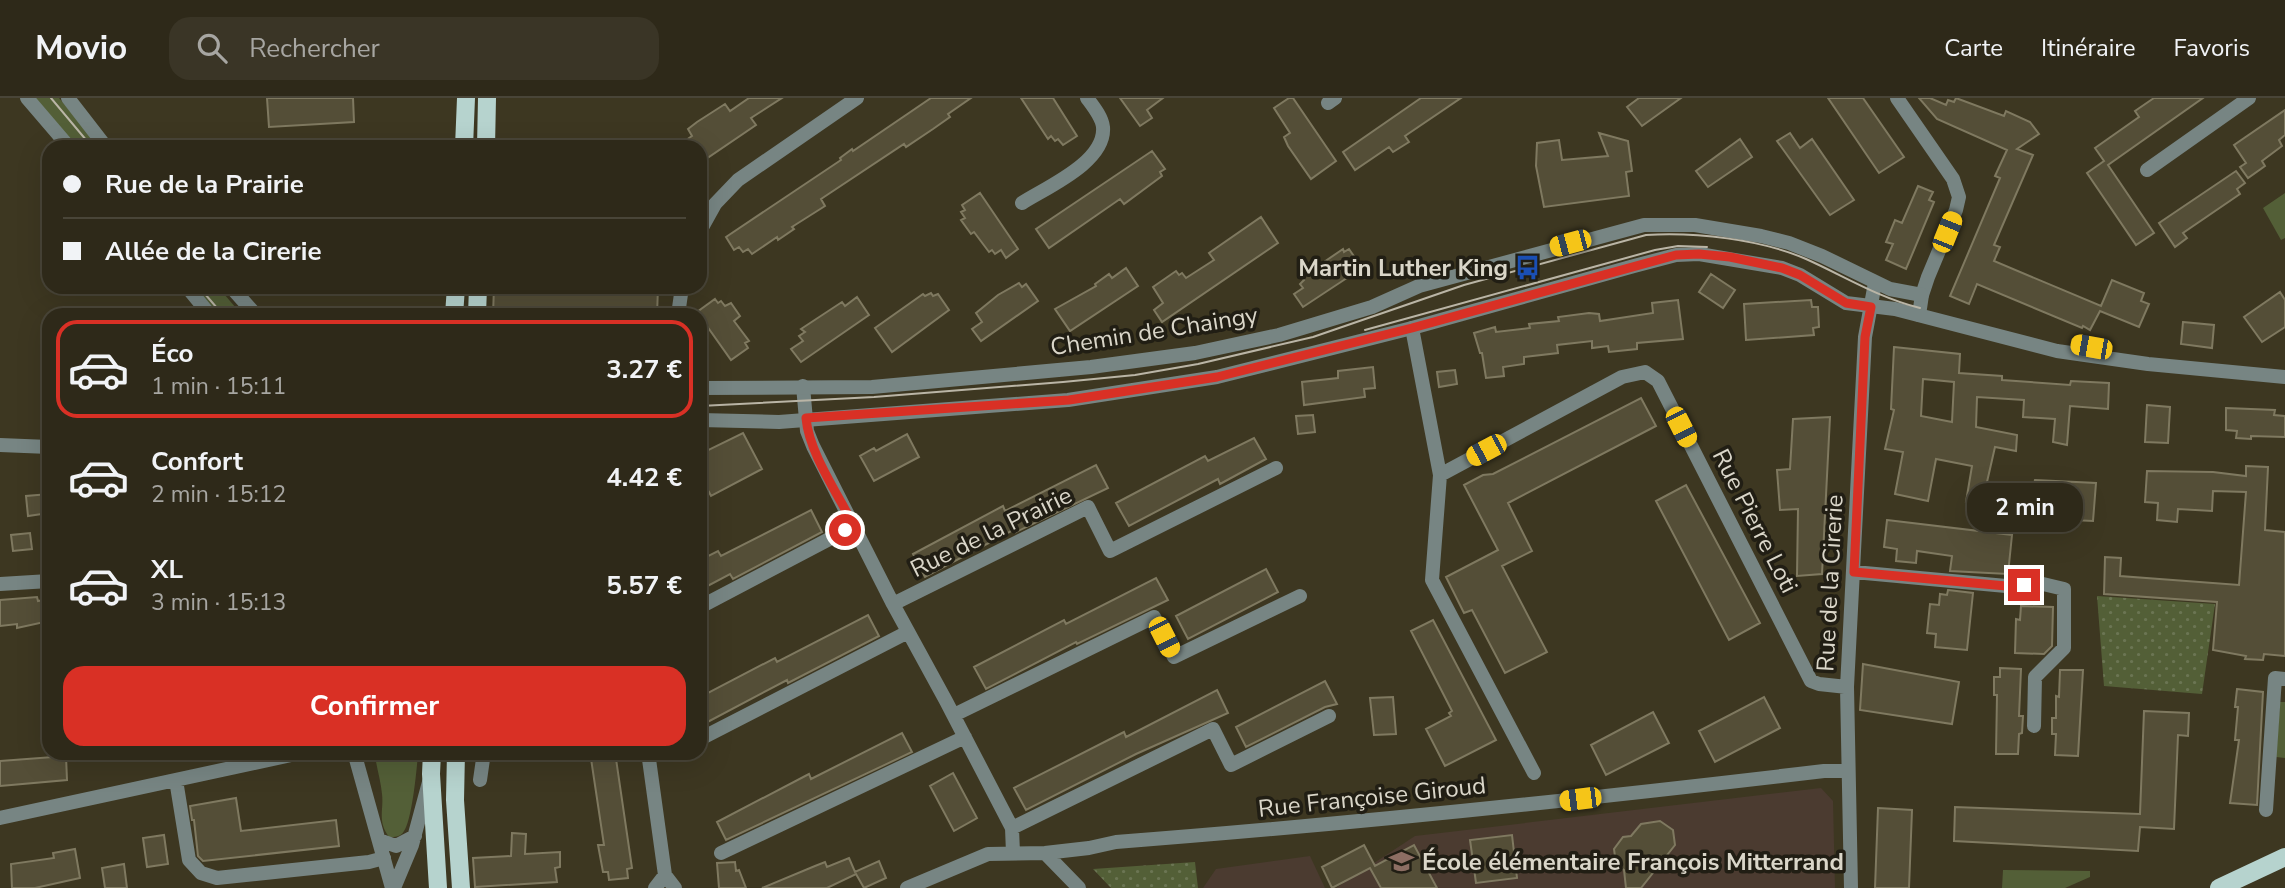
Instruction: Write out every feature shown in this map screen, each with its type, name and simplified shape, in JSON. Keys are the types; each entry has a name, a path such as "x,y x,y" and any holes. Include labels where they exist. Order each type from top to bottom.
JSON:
{"main road":[{"path":"464,140 466,98"},
{"path":"486,140 487,98"},
{"path":"432,760 438,888"},
{"path":"456,760 455,800 461,888"},
{"path":"2219,888 2285,857"}],"street":[{"path":"27,98 63,140"},
{"path":"68,98 101,140"},
{"path":"707,218 715,204 738,180 857,98"},
{"path":"1022,203 1088,161 1097,151 1102,139 1103,125 1087,98"},
{"path":"1897,98 1953,179 1959,197 1920,306"},
{"path":"2147,170 2249,98"},
{"name":"Chemin de Chaingy","path":"707,387 872,387 1091,367 1195,353 1279,335 1372,307 1419,286 1644,225 1695,225 1789,243 1822,256 1920,306"},
{"path":"707,420 743,419 761,423 1069,400 1217,377 1412,328 1644,263 1676,255 1699,254 1782,268 1800,275 1846,303 1895,309 1920,306 2028,336 2130,354 2285,369"},
{"name":"Rue de la Cirerie","path":"1851,888 1847,687 1865,337 1875,282"},
{"path":"193,294 204,308"},
{"path":"237,294 250,308"},
{"path":"1920,306 2057,351 2100,359 2285,377"},
{"path":"1412,328 1440,475 1432,580 1534,774"},
{"name":"Rue Pierre Loti","path":"1440,475 1622,377 1645,373 1658,380 1811,681 1847,687"},
{"name":"Rue de la Prairie","path":"803,386 807,431 813,446 1012,828 1013,853"},
{"path":"0,445 42,447"},
{"name":"Rue de la Prairie","path":"893,604 1088,507 1110,551 1276,468"},
{"path":"707,603 854,526"},
{"path":"1854,572 2006,586 2043,584 2064,589 2063,649 2035,677 2034,726"},
{"path":"0,584 42,581"},
{"path":"954,715 1154,617 1174,657 1300,596"},
{"path":"707,735 908,632"},
{"path":"2266,810 2275,678 2285,679"},
{"path":"1012,828 1213,729 1231,765 1329,716"},
{"path":"721,853 965,737"},
{"path":"0,818 268,760"},
{"path":"356,760 393,888"},
{"path":"480,780 483,760"},
{"path":"649,760 665,875 675,888"},
{"name":"Rue Françoise Giroud","path":"906,888 988,854 1045,853 1116,842 1332,824 1824,771 1848,771"},
{"path":"393,888 415,836 431,774"},
{"path":"176,780 189,860 201,873 217,878 369,862 384,858"},
{"path":"379,840 396,846 415,836"},
{"path":"1045,853 1079,888"},
{"path":"655,888 665,875"}],"shaded area":[{"path":"1821,788 1833,801 1835,888 1336,888 1415,836"},
{"path":"1310,856 1325,888 1203,888 1216,869"}],"green space":[{"path":"35,98 59,98 94,140 70,140"},
{"path":"2285,193 2285,238 2281,240 2263,208"},
{"path":"201,294 224,294 236,308 213,308"},
{"path":"2097,596 2215,604 2202,694 2104,686"},
{"path":"2280,702 2285,702 2285,758 2276,757"},
{"path":"376,760 417,760 407,825 400,836 389,837 385,831"},
{"path":"1195,862 1198,888 1111,888 1093,869"},
{"path":"2003,870 2090,871 2090,877 2065,888 2002,888"}],"building":[{"path":"267,98 353,98 354,122 269,127"},
{"path":"749,98 782,98 751,118 756,125 707,158 707,140 686,140 692,136 688,129 725,104 730,111"},
{"path":"931,98 971,98 948,114 950,117 933,129 906,147 904,144 821,199 825,206 792,227 794,229 778,240 777,237 752,254 748,249 743,252 739,247 734,250 726,237 841,160 840,158 852,149 853,151"},
{"path":"1021,98 1053,98 1077,136 1063,145 1051,136 1048,139"},
{"path":"1120,98 1163,98 1147,110 1152,118 1140,126"},
{"path":"1293,98 1336,161 1311,179 1288,146 1284,137 1290,133 1274,108"},
{"path":"1421,98 1461,98 1405,136 1409,142 1393,152 1389,147 1355,170 1343,152"},
{"path":"1639,98 1681,98 1642,126 1627,107"},
{"path":"1828,98 1863,98 1904,157 1879,173"},
{"path":"1919,98 1930,98 1946,105 1948,100 1954,102 1956,98 2004,116 2006,111 2030,122 2039,134 2017,149 2033,155 1994,245 2000,247 1994,261 2101,306 2112,280 2144,293 2141,301 2149,304 2139,327 2100,311 2090,330 2083,326 2082,328 1977,284 1969,304 1950,296 2000,178 1995,176 2007,150 1937,119"},
{"path":"2154,98 2203,98 2108,165 2154,233 2136,245 2087,173 2104,161 2095,148 2139,117 2135,111"},
{"path":"2285,110 2285,135 2279,140 2282,146 2262,161 2265,166 2248,178 2240,167 2246,163 2234,145"},
{"path":"1599,133 1628,141 1632,171 1626,172 1629,196 1544,207 1536,166 1537,143 1559,140 1562,160 1608,156"},
{"path":"1790,133 1800,148 1812,139 1854,200 1830,215 1777,141"},
{"path":"1740,139 1752,157 1708,187 1696,171"},
{"path":"1152,151 1165,169 1160,172 1162,176 1124,204 1120,199 1049,248 1036,229"},
{"path":"2236,171 2245,183 2237,189 2240,194 2183,233 2187,238 2175,247 2159,223"},
{"path":"1918,186 1933,192 1929,200 1934,202 1906,269 1886,260 1893,244 1886,242 1895,220 1902,223"},
{"path":"980,193 1018,249 1006,258 1001,250 995,254 992,250 989,252 961,220 965,218 961,212 965,210 962,205"},
{"path":"1261,217 1278,243 1162,322 1154,310 1163,303 1153,287 1176,271 1186,278 1214,260 1209,253"},
{"path":"1343,249 1344,252 1349,249 1362,268 1303,307 1294,294 1303,288 1300,284 1304,280 1302,277"},
{"path":"1126,268 1138,286 1070,331 1055,309 1096,286 1095,284 1109,274 1112,278"},
{"path":"1711,274 1735,290 1723,308 1699,292"},
{"path":"1019,283 1022,287 1026,284 1038,301 981,341 972,329 982,322 976,313 998,295"},
{"path":"2280,292 2285,300 2285,327 2262,342 2244,317"},
{"path":"931,293 933,296 938,294 949,310 892,352 875,328 923,294 925,296"},
{"path":"494,294 658,294 657,308 493,308"},
{"path":"857,297 869,315 801,362 791,349 803,341 799,336 805,332 801,329 842,302 845,306"},
{"path":"715,299 725,306 731,303 740,316 734,321 749,341 745,343 748,348 731,360 707,326 707,308 703,308"},
{"path":"1678,300 1683,339 1637,343 1637,349 1609,352 1608,346 1592,348 1592,341 1557,345 1558,353 1524,357 1524,364 1503,367 1504,376 1486,378 1482,353 1474,333 1495,327 1496,332 1530,328 1529,324 1559,321 1558,317 1589,313 1599,314 1600,321 1653,313 1652,303"},
{"path":"1811,300 1812,307 1818,307 1819,327 1813,328 1814,335 1746,340 1744,304"},
{"path":"2183,322 2214,325 2212,348 2181,344"},
{"path":"1894,347 1960,354 1959,373 2002,376 2002,380 2070,385 2071,381 2109,383 2108,409 2070,406 2067,445 2053,442 2055,419 2023,417 2024,400 1977,397 1976,427 2017,435 2016,451 1995,447 1987,482 1993,483 1989,506 1966,502 1972,466 1936,459 1928,501 1895,494 1903,452 1885,449 1894,410 1891,409","holes":["1923,379 1954,382 1952,422 1921,416"]},
{"path":"1373,367 1375,388 1364,389 1365,397 1304,405 1302,382 1338,378 1338,371"},
{"path":"1455,370 1457,384 1439,387 1437,372"},
{"path":"1641,398 1656,426 1508,503 1532,551 1502,566 1547,652 1505,673 1472,610 1464,613 1446,577 1498,550 1464,485 1483,475 1493,474"},
{"path":"2147,405 2170,407 2168,443 2145,442"},
{"path":"2226,408 2275,410 2274,415 2285,416 2285,437 2236,438 2237,431 2226,430"},
{"path":"1313,415 1315,432 1298,434 1296,416"},
{"path":"1830,417 1822,574 1797,576 1798,509 1780,510 1777,470 1790,469 1793,419"},
{"path":"743,433 762,469 711,496 707,493 707,451"},
{"path":"907,434 919,457 874,481 860,456 874,448 876,451"},
{"path":"1254,438 1266,459 1220,484 1218,479 1129,526 1116,503 1205,456 1208,461"},
{"path":"1096,465 1108,488 1016,532 1015,529 925,577 913,554 1003,506 1005,511"},
{"path":"2246,466 2268,467 2265,530 2285,532 2285,656 2264,654 2263,660 2245,659 2246,656 2213,650 2217,602 2104,594 2105,557 2121,558 2120,576 2239,585 2246,492 2213,491 2212,511 2178,509 2177,522 2157,520 2158,503 2145,502 2147,471 2213,472 2246,476"},
{"path":"2035,480 2096,483 2093,521 2050,519 2023,513 2025,483 2034,484"},
{"path":"1686,485 1760,623 1729,640 1656,501"},
{"path":"42,495 42,514 28,516 26,496"},
{"path":"811,510 822,532 733,579 730,574 707,586 707,556 718,551 721,556"},
{"path":"1887,520 2012,535 2008,574 1950,571 1952,556 1917,551 1916,563 1896,561 1897,549 1884,547"},
{"path":"30,533 32,549 13,551 11,535"},
{"path":"1266,569 1278,592 1188,639 1176,616"},
{"path":"1156,578 1168,600 1077,644 1076,642 986,689 974,667 1064,620 1066,624"},
{"path":"1948,590 1973,593 1967,650 1935,647 1936,634 1927,633 1930,604 1939,605 1940,594 1947,595"},
{"path":"37,597 38,601 42,600 42,623 17,628 17,624 0,626 0,600"},
{"path":"2021,606 2053,607 2052,646 2044,654 2015,653 2016,619 2020,620"},
{"path":"868,615 879,636 707,722 707,693 775,658 777,662"},
{"path":"1433,620 1496,740 1445,766 1426,729 1451,716 1449,713 1452,711 1411,631"},
{"path":"1863,664 1959,682 1952,724 1860,710"},
{"path":"2000,668 2021,669 2019,716 2023,716 2018,754 1996,754 1997,695 1994,695 1994,677 2000,677"},
{"path":"2060,670 2083,670 2078,756 2055,755 2056,734 2052,734 2052,718 2056,718"},
{"path":"1325,681 1337,704 1325,707 1246,747 1236,727"},
{"path":"2237,689 2263,692 2257,805 2230,803 2239,740 2235,740"},
{"path":"1217,690 1228,713 1136,754 1026,810 1014,788 1124,732 1126,737"},
{"path":"1393,697 1396,734 1374,735 1370,698"},
{"path":"1764,697 1780,728 1715,762 1699,731"},
{"path":"2144,711 2189,713 2188,736 2178,735 2174,829 2140,827 2138,851 1954,841 1955,807 2140,814"},
{"path":"1653,712 1669,743 1606,775 1591,745"},
{"path":"902,733 912,752 726,840 717,822 809,774 811,779"},
{"path":"42,758 42,760 66,760 67,780 0,786 0,761"},
{"path":"591,760 616,760 632,868 627,869 628,878 609,880 608,872 603,872 598,845 604,845"},
{"path":"953,773 977,818 954,831 930,786"},
{"path":"236,798 241,831 336,820 339,846 203,861 198,856 190,806"},
{"path":"1878,808 1912,810 1909,888 1875,888"},
{"path":"1660,821 1673,830 1675,845 1641,888 1626,888 1624,870 1616,864 1614,849 1623,837 1631,836 1641,824"},
{"path":"512,833 526,834 525,854 560,852 560,867 555,868 557,882 475,887 473,858 511,856"},
{"path":"164,835 168,864 147,867 143,838"},
{"path":"1512,835 1517,878 1476,883 1470,840"},
{"name":"École élémentaire François Mitterrand","path":"1364,845 1375,866 1414,845 1437,888 1381,888 1370,868 1332,888 1322,867"},
{"path":"75,849 80,878 35,888 12,888 11,864 54,858 53,853"},
{"path":"849,858 855,872 879,861 886,878 864,888 856,874 827,888 762,888 825,862 827,867"},
{"path":"735,862 736,871 739,870 746,888 719,888 717,863"},
{"path":"124,864 127,888 105,888 102,868"}],"tram line":[{"path":"51,98 86,140"},
{"path":"707,406 874,397 1063,382 1135,375 1198,364 1313,337 1464,285 1646,235 1706,236 1768,246 1806,259 1876,293 1920,308"},
{"path":"1365,330 1655,250 1678,246 1707,247"},
{"path":"205,294 217,308"}],"place":[{"name":"Martin Luther King","path":"1528,268"},
{"name":"École élémentaire François Mitterrand","path":"1402,862"}],"route":[{"path":"845,530 854,526 813,446 807,431 806,418 1069,400 1217,377 1412,328 1676,255 1699,254 1730,257 1782,268 1800,275 1846,303 1871,307 1865,337 1854,572 2006,586 2024,585"}]}
